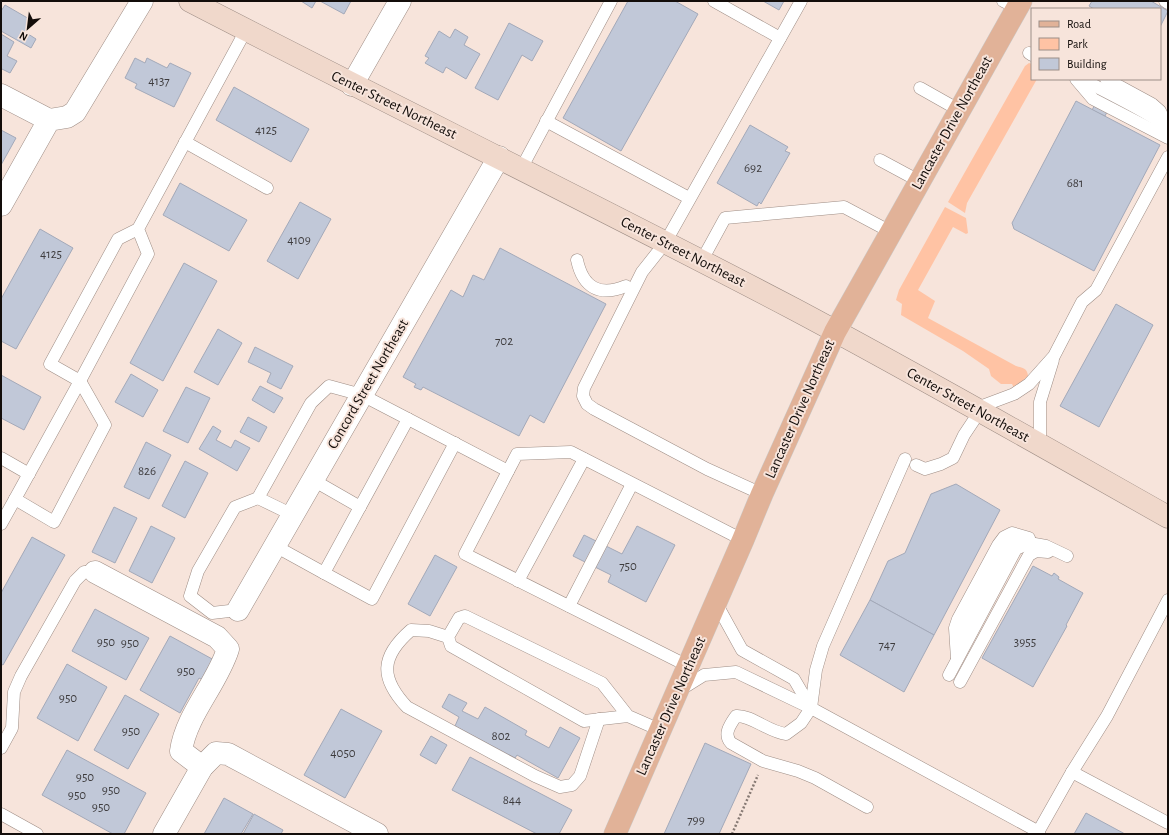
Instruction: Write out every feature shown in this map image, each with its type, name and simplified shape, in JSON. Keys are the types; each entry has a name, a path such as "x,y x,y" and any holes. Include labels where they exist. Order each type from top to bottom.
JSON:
{"main road":[{"name":"Center Street Northeast","path":"190,1 352,86 499,157 835,332 1168,517"},
{"name":"Lancaster Drive Northeast","path":"615,834 762,494 835,332 959,110 1014,3"}],"street":[{"path":"1,95 49,120 67,117 75,112 142,1"},
{"path":"352,86 400,1"},
{"path":"1,206 49,120"},
{"name":"Concord Street Northeast","path":"238,610 499,157"},
{"path":"95,572 217,637 228,649 223,666 183,737 181,751 209,760 228,754 377,834"},
{"path":"164,834 209,760"}],"lane":[{"path":"521,169 611,1"},
{"path":"714,1 780,38"},
{"path":"762,494 707,469 605,416 587,404 583,396 584,388 642,272 665,243 801,1"},
{"path":"15,499 54,522 105,426 80,381 50,364 118,239 138,229 246,30"},
{"path":"1077,80 1093,99 1168,131"},
{"path":"1084,80 1168,131"},
{"path":"1108,80 1152,104 1160,111 1168,131"},
{"path":"920,88 959,110"},
{"path":"546,121 689,198"},
{"path":"185,142 267,188"},
{"path":"1040,445 1040,402 1054,356 1082,302 1096,290 1168,157"},
{"path":"880,160 919,181"},
{"path":"702,262 725,218 844,207 890,232"},
{"path":"1,524 148,254 138,229"},
{"path":"577,260 584,281 591,287 613,292 626,286"},
{"path":"867,807 815,778 763,761 731,743 727,739 726,733 736,716 743,716 767,729 786,734 800,723 811,708 816,670 823,646 911,462 925,469 953,458 977,410 1021,391 1054,356"},
{"path":"238,610 212,612 190,596 198,571 235,507 258,498 311,403 329,386 362,395 508,471"},
{"path":"324,573 408,419"},
{"path":"275,546 372,599 455,444"},
{"path":"688,666 465,554 517,454 571,452 743,540"},
{"path":"1,458 29,474"},
{"path":"518,581 584,459"},
{"path":"313,480 360,507"},
{"path":"569,606 632,484"},
{"path":"258,498 293,515"},
{"path":"960,654 965,624 1003,553 1011,542 1020,538 1029,538 1067,556 1042,551 1036,551 1029,555 960,682"},
{"path":"948,675 1016,550 1029,542 1046,546"},
{"path":"1,748 12,728 14,692 21,676 74,581 84,572 95,572"},
{"path":"676,692 704,675 736,672 811,708 1038,833 1072,772 1107,716 1168,600"},
{"path":"716,603 742,650 794,679 811,708"},
{"path":"628,716 584,721 451,646 448,637 459,618 465,616 602,683 628,716 660,730"},
{"path":"448,637 429,631 411,630 397,642 388,661 387,678 394,692 407,707 535,776 560,787 572,785 580,776 599,719"},
{"path":"1072,772 1168,823"},
{"path":"1,814 37,834"}],"path":[{"path":"732,834 763,761"}],"green space":[{"path":"1029,63 1031,64 1031,80 1036,80 967,203 965,213 948,202 1025,66"},
{"path":"945,207 966,218 968,233 966,234 953,227 918,290 935,301 928,318 1026,370 1028,376 1014,388 1012,384 1001,384 991,376 989,369 963,351 901,315 902,304 896,300 899,290"}],"building":[{"path":"301,1 316,1 312,8"},
{"path":"320,1 351,1 344,14"},
{"path":"628,1 675,1 698,14 621,151 563,118"},
{"path":"763,1 784,1 779,10"},
{"path":"1092,1 1151,1 1168,11 1161,25 1161,8 1092,8 1089,6"},
{"path":"5,5 31,20 25,32 36,39 31,48 1,31 1,11"},
{"path":"509,23 543,41 532,61 522,55 498,100 475,88"},
{"path":"455,29 468,37 464,45 480,54 466,79 446,67 443,73 425,63 429,58 425,56 439,31 450,38"},
{"path":"1,34 14,42 7,56 17,61 10,73 2,69 1,71"},
{"path":"135,58 145,63 147,58 167,68 170,63 191,73 174,107 135,88 137,84 125,78"},
{"path":"234,87 309,129 291,162 216,120"},
{"path":"1102,92 1114,98 1105,116 1092,110"},
{"path":"1076,101 1160,145 1094,271 1014,229 1012,223"},
{"path":"750,125 788,147 785,151 790,153 761,204 759,202 757,206 717,183"},
{"path":"1,130 16,138 1,165"},
{"path":"180,183 247,220 229,251 163,215"},
{"path":"300,202 331,219 298,279 267,261"},
{"path":"40,229 73,248 16,349 1,341 1,299"},
{"path":"500,248 606,304 544,423 530,415 519,436 423,387 421,390 414,387 416,384 403,377 451,290 463,297 473,275 484,280"},
{"path":"184,263 217,281 163,381 130,363"},
{"path":"1116,304 1153,325 1099,427 1060,406"},
{"path":"218,329 242,343 218,385 194,372"},
{"path":"255,347 293,366 281,389 267,382 271,373 248,362"},
{"path":"131,374 158,390 143,417 115,402"},
{"path":"1,375 41,397 24,430 1,418"},
{"path":"260,386 283,398 274,413 252,400"},
{"path":"186,387 210,398 188,443 163,431"},
{"path":"248,417 267,427 259,442 240,432"},
{"path":"213,426 221,431 216,440 231,448 235,440 250,448 237,471 199,449"},
{"path":"146,442 171,455 149,499 124,487"},
{"path":"185,461 208,473 185,518 162,506"},
{"path":"956,484 1000,510 934,635 870,600 888,561 905,553 931,494"},
{"path":"114,507 137,518 115,563 92,552"},
{"path":"151,526 175,538 152,583 129,571"},
{"path":"637,526 675,545 646,602 608,582 611,575 573,556 584,535 622,554"},
{"path":"32,537 65,555 3,665 1,664 1,593"},
{"path":"435,555 457,567 430,616 408,604"},
{"path":"1033,566 1052,576 1054,573 1059,577 1058,579 1083,593 1066,625 1067,626 1033,687 982,658"},
{"path":"870,600 934,635 904,692 840,655"},
{"path":"95,609 149,638 126,680 72,651"},
{"path":"170,636 214,660 203,680 199,678 180,713 140,690"},
{"path":"67,664 107,687 78,741 37,718"},
{"path":"449,694 467,703 462,711 478,719 485,707 527,731 525,735 549,748 560,727 580,738 558,778 517,755 515,758 455,726 459,717 442,707"},
{"path":"125,695 159,714 128,769 94,750"},
{"path":"341,709 382,731 345,798 304,775"},
{"path":"431,736 447,745 436,764 420,755"},
{"path":"705,743 751,764 719,834 664,834"},
{"path":"67,750 146,793 124,834 113,834 42,795"},
{"path":"470,757 572,810 559,834 537,834 452,790"},
{"path":"224,798 253,814 241,834 204,834"},
{"path":"1086,813 1125,834 1074,834"},
{"path":"254,814 283,830 281,834 243,834"}]}
